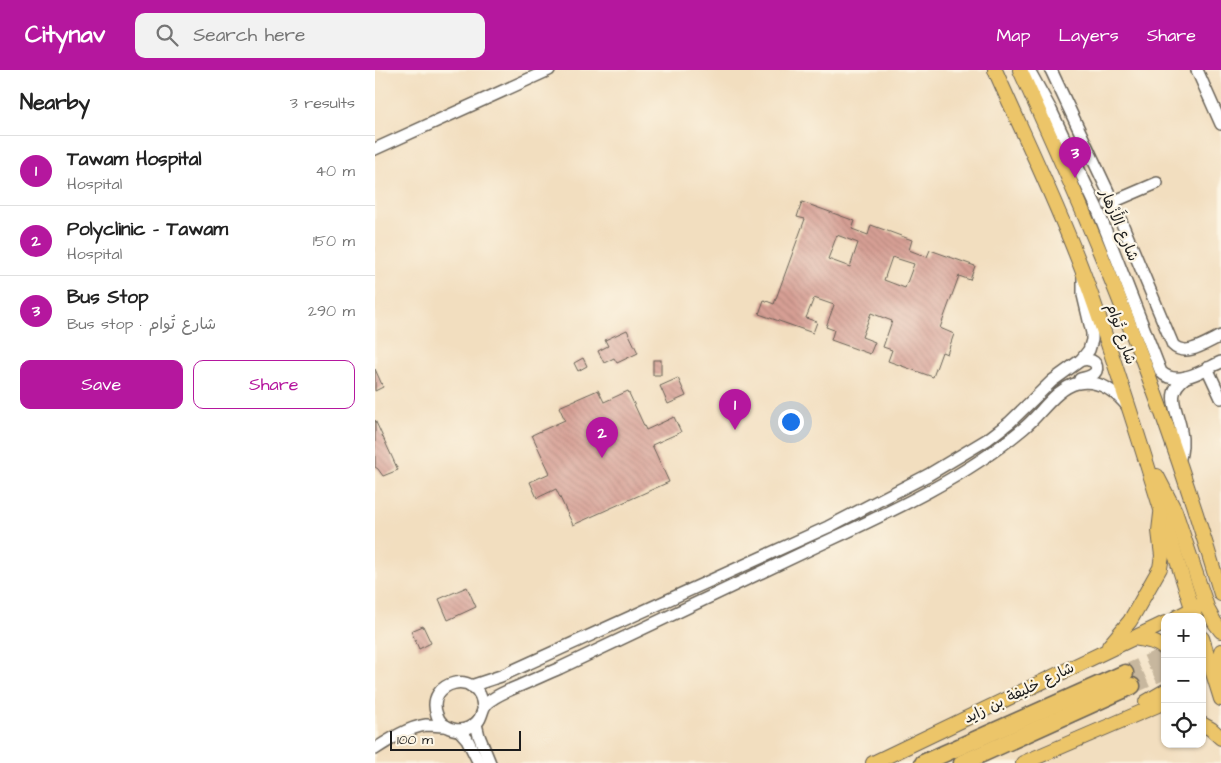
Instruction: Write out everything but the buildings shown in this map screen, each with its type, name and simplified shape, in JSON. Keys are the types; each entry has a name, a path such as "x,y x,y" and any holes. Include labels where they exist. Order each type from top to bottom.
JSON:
{"highway":[{"name":"شارع خليفة بن زايد","path":"923,763 1129,680 962,763"}],"main road":[{"name":"شارع تُوام","path":"995,70 1046,182 1083,274 1129,409 1194,613"},
{"name":"شارع تُوام","path":"1020,70 1071,183 1125,313 1179,462 1204,536 1221,596"},
{"path":"1146,461 1162,485 1175,511 1206,603 1218,627"},
{"path":"1102,653 1130,621 1160,568 1162,556 1159,524 1162,511"},
{"path":"1204,536 1221,550"},
{"path":"1194,613 1206,603 1221,596"},
{"path":"1206,640 1218,627 1221,596"},
{"name":"شارع خليفة بن زايد","path":"873,763 1161,625"},
{"path":"1140,635 1161,630"},
{"path":"1140,635 1161,646"},
{"path":"1206,645 1221,654 1213,679"},
{"path":"1206,654 1221,699"},
{"path":"1137,706 1145,697 1161,685"},
{"path":"1099,731 1117,717 1161,693"},
{"path":"1023,763 1163,703"},
{"path":"1099,731 1124,726 1161,711"},
{"path":"1206,726 1221,738"}],"street":[{"path":"375,150 549,70"},
{"name":"شارع الأَزْهار","path":"1029,70 1051,110 1097,208 1161,372 1172,378 1186,377"},
{"path":"1051,70 1113,202 1173,345 1181,350 1189,350 1221,336"},
{"path":"1197,70 1221,124"},
{"path":"1097,208 1157,183"},
{"path":"471,686 501,676 828,527 928,475 988,439 1010,422 1044,387 1081,360 1089,350 1092,340 1091,326 1083,295 1083,274"},
{"path":"1061,392 1069,383 1095,373 1097,368 1093,361 1081,360"},
{"path":"1179,462 1182,438 1173,396 1179,383 1186,377 1221,362"},
{"path":"1207,368 1221,398"},
{"path":"483,707 499,694 555,670 879,517 944,483 1011,439 1061,392 1072,385 1093,383 1106,388 1120,398 1129,409"},
{"path":"651,624 655,619 677,606 679,602 678,596"},
{"path":"375,742 384,736 417,722 427,714 441,691 449,684 460,682 471,686 480,695 483,707 481,716 476,724 490,763"},
{"path":"435,702 439,720 455,730 470,727 479,720"},
{"path":"375,750 414,728 426,725 446,726"},
{"path":"459,730 467,739 479,763"}],"tunnel":[{"path":"1125,673 1161,657"},
{"path":"1132,686 1161,673"}],"place":[{"name":"Bus Stop","path":"1075,178"},
{"name":"Tawam Hospital","path":"735,430"},
{"name":"Polyclinic - Tawam","path":"602,458"}]}
